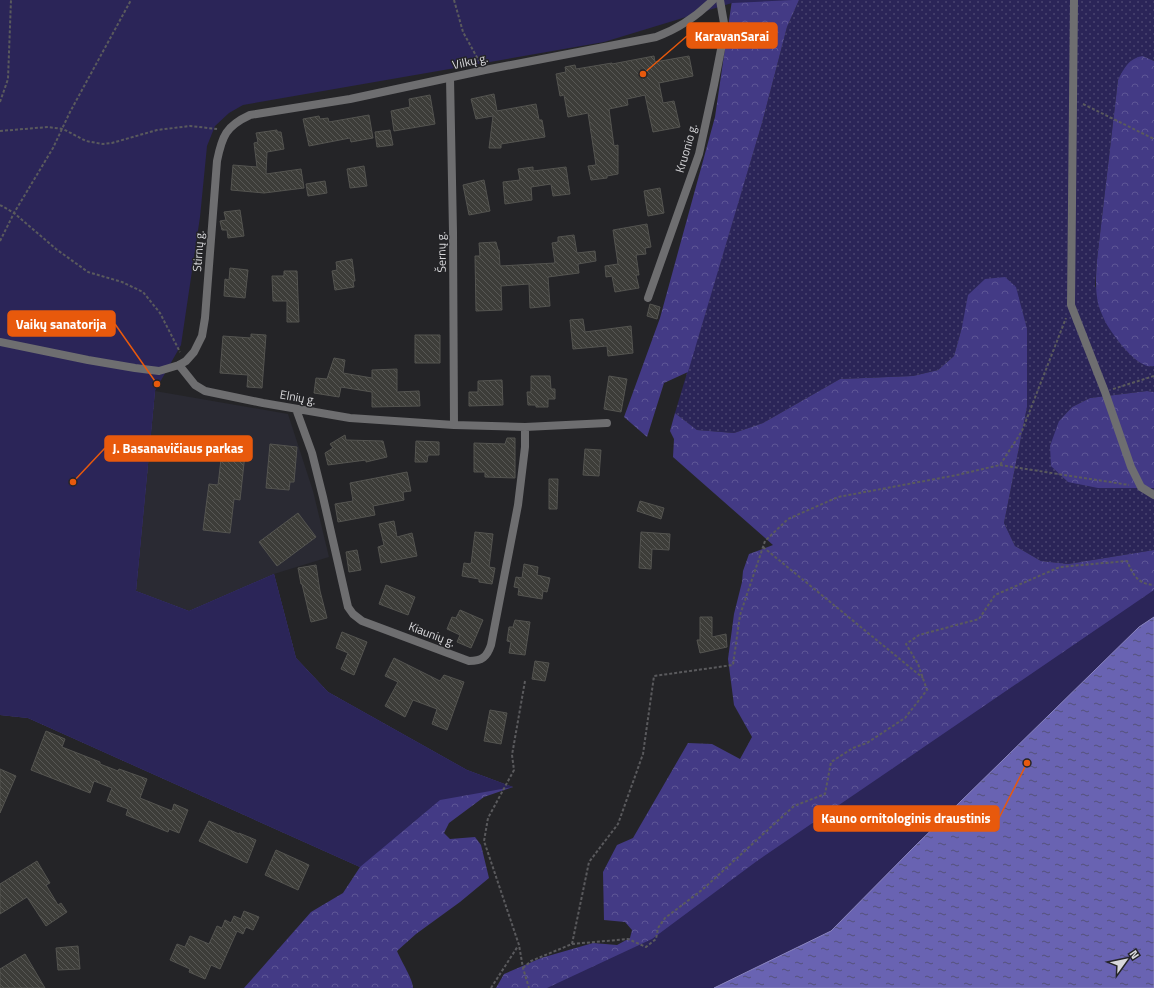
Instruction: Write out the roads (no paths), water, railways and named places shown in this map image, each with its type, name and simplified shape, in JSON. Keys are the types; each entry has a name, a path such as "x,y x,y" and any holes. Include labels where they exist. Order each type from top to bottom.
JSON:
{"street":[{"name":"Vilkų g.","path":"227,131 238,120 250,115 350,99 484,70 656,37 677,28 705,8 713,0"},
{"name":"Kruonio g.","path":"648,298 699,154 725,29 720,0"},
{"path":"1074,0 1071,305 1105,392 1131,467 1141,487 1154,495"},
{"name":"Šernų g.","path":"450,78 453,232 454,425"},
{"name":"Stirnų g.","path":"182,363 194,352 202,336 205,318 217,161 220,145 227,131"},
{"path":"0,342 135,368 159,371 182,363"},
{"name":"Elnių g.","path":"182,363 194,385 205,391 350,418 454,425 525,427 607,423"},
{"name":"Kiaunių g.","path":"296,408 312,453 348,607 353,614 362,620 469,661 476,661 483,658 488,653 491,644 518,505 526,446 525,427"}],"water":[{"path":"1154,617 1154,988 714,988 831,931 915,846 1139,627"}],"place":[{"name":"KaravanSarai","path":"643,74"},
{"name":"Vaikų sanatorija","path":"157,384"},
{"name":"J. Basanavičiaus parkas","path":"73,482"},
{"name":"Kauno ornitologinis draustinis","path":"1027,763"}]}
